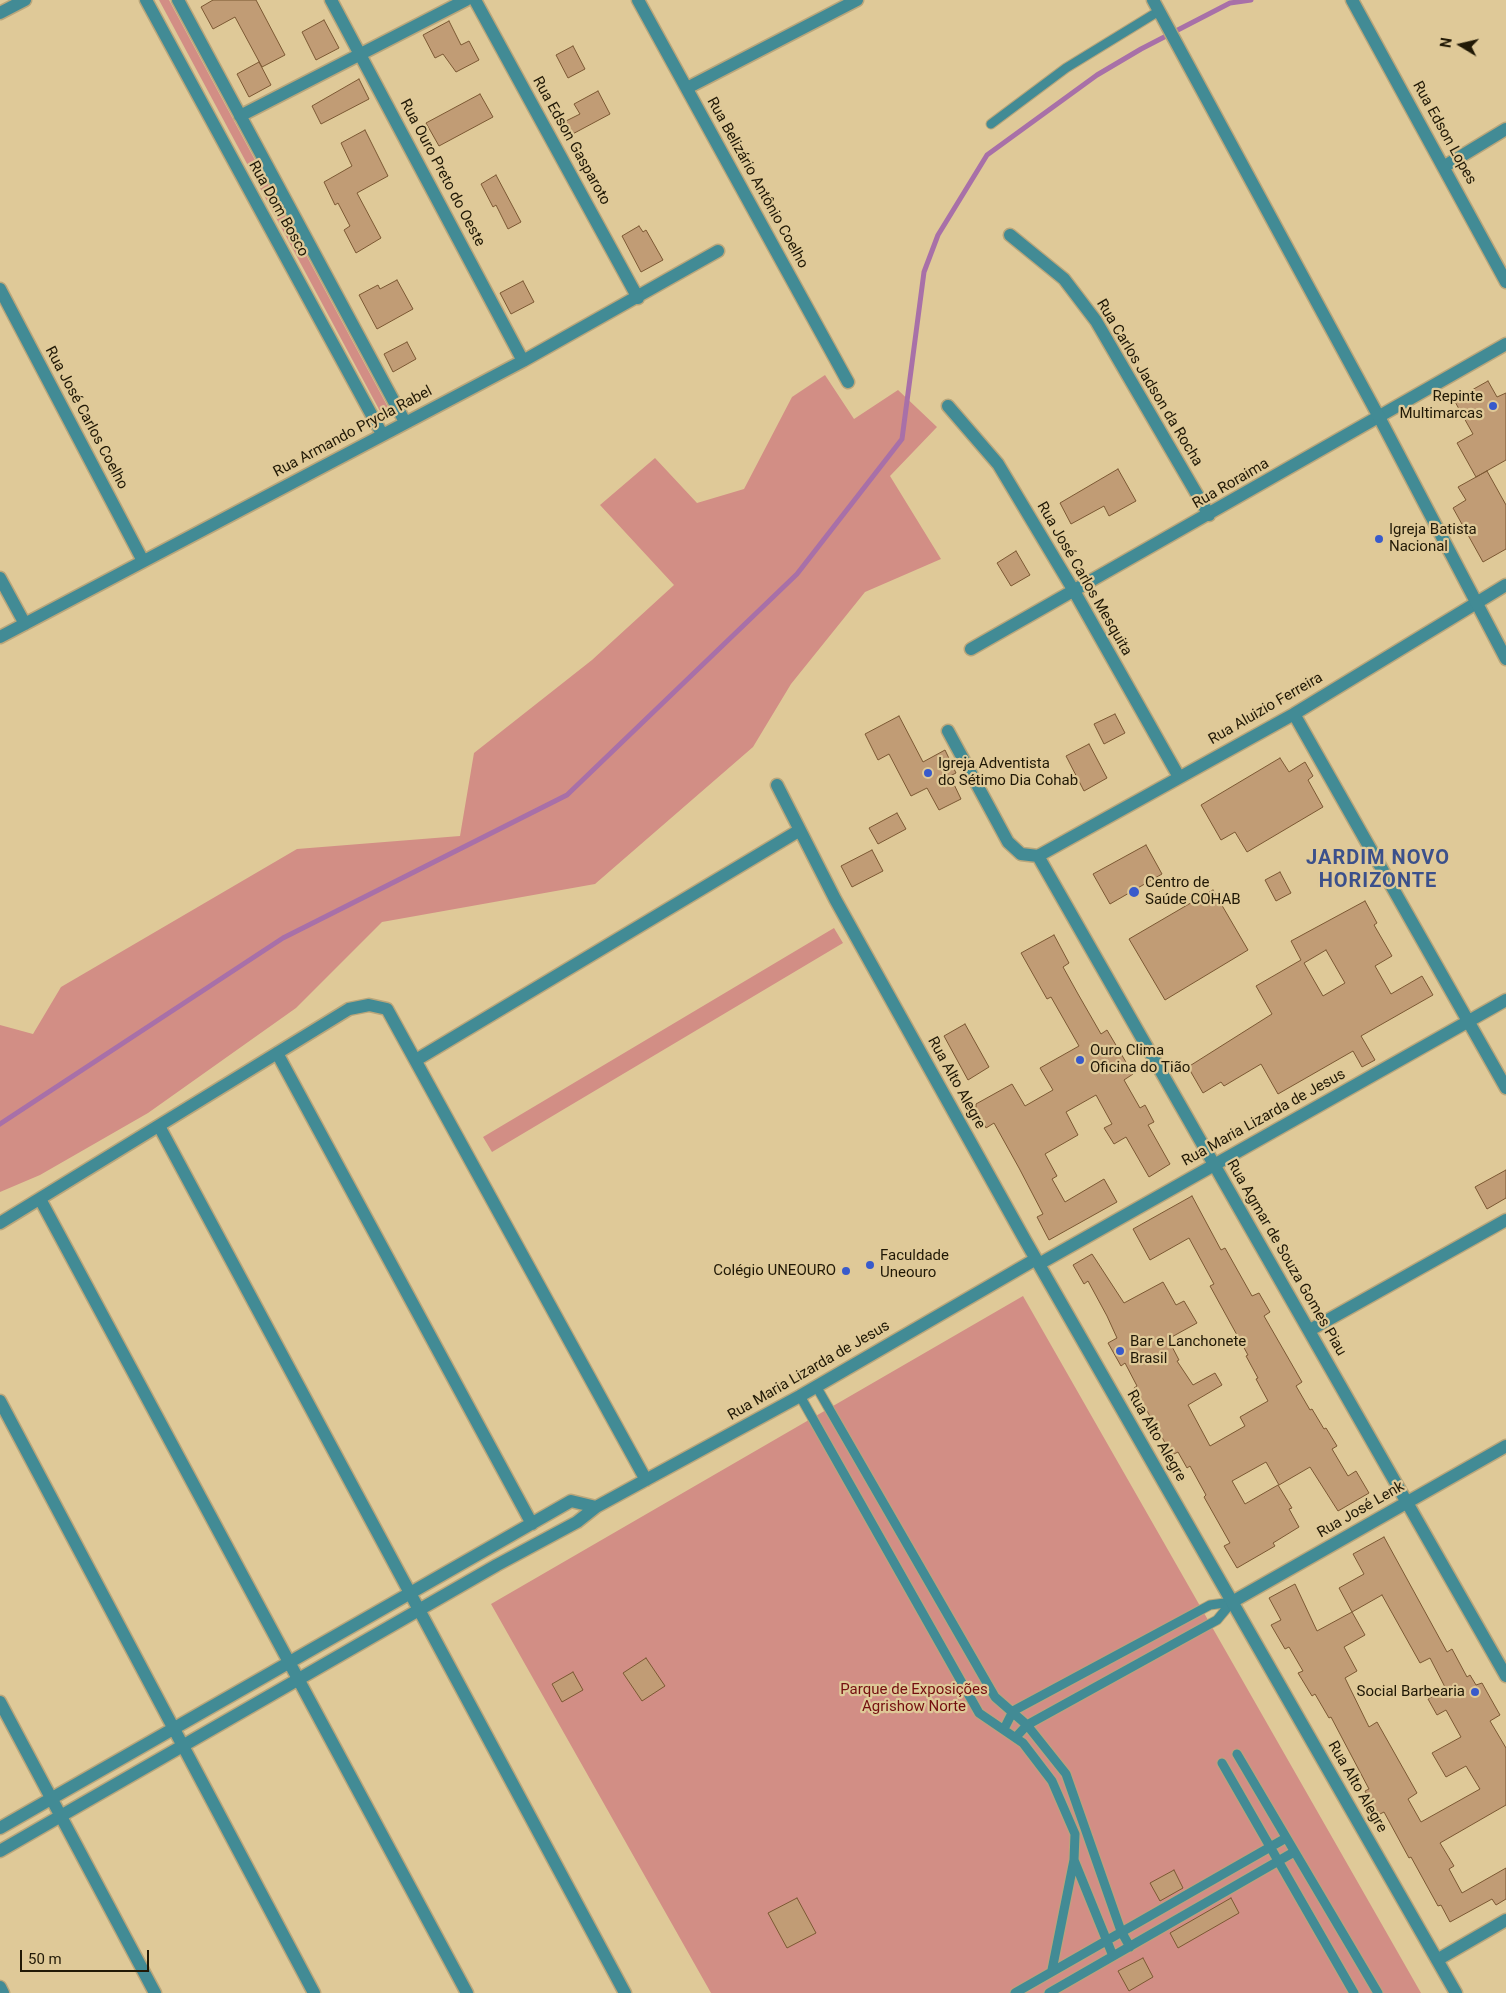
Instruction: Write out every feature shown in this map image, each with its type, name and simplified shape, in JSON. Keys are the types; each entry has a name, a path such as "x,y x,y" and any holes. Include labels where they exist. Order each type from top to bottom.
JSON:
{"street":[{"path":"0,13 25,0"},
{"name":"Rua Dom Bosco","path":"146,0 382,434"},
{"name":"Rua Dom Bosco","path":"178,0 405,422"},
{"name":"Rua Ouro Preto do Oeste","path":"331,0 523,361"},
{"path":"240,116 466,0"},
{"name":"Rua Edson Gasparoto","path":"475,0 638,298"},
{"name":"Rua Belizário Antônio Coelho","path":"638,0 848,382"},
{"path":"687,88 857,0"},
{"name":"Rua Edson Lopes","path":"1354,1 1506,282"},
{"path":"1156,6 1379,417 1506,659"},
{"path":"1444,166 1506,129"},
{"name":"Rua Carlos Jadson da Rocha","path":"1010,235 1064,279 1096,321 1209,515"},
{"name":"Rua Armando Prycla Rabel","path":"0,638 523,361 718,252"},
{"name":"Rua José Carlos Coelho","path":"0,289 144,562"},
{"name":"Rua Roraima","path":"971,649 1506,344"},
{"name":"Rua José Carlos Mesquita","path":"948,406 998,464 1074,591 1179,777"},
{"path":"0,578 25,624"},
{"name":"Rua Aluizio Ferreira","path":"1038,856 1294,714 1506,585"},
{"path":"1294,714 1506,1088"},
{"path":"948,731 1008,842 1021,854 1038,856"},
{"name":"Rua Alto Alegre","path":"777,786 835,899 1037,1262 1456,1993"},
{"path":"416,1060 800,830"},
{"name":"Rua Agmar de Souza Gomes Piau","path":"1038,856 1506,1676"},
{"name":"Rua Maria Lizarda de Jesus","path":"0,1851 419,1610 578,1522 596,1507 800,1396 1506,1000"},
{"path":"0,1223 349,1009 377,1005 388,1009 646,1480"},
{"path":"277,1053 532,1524"},
{"path":"159,1126 625,1993"},
{"path":"40,1198 467,1993"},
{"path":"1310,1330 1506,1220"},
{"path":"0,1401 314,1993"},
{"name":"Rua José Lenk","path":"1232,1602 1506,1446"},
{"path":"0,1828 571,1502 596,1507"},
{"path":"0,1702 155,1993"},
{"path":"1437,1960 1506,1920"},
{"path":"0,1987 3,1993"}],"lane":[{"path":"991,124 1066,68 1156,6"},
{"path":"816,1386 995,1697 1013,1711 1026,1725 1066,1774 1121,1930 1130,1947"},
{"path":"800,1396 979,1713 1023,1743 1052,1781 1074,1834 1074,1860 1052,1970"},
{"path":"1004,1729 1013,1711 1210,1605 1232,1602"},
{"path":"1016,1737 1026,1725 1115,1678 1217,1620 1232,1602"},
{"path":"1106,1662 1115,1678"},
{"path":"1237,1754 1378,1993"},
{"path":"1222,1763 1354,1993"},
{"path":"1015,1993 1121,1930 1270,1849 1286,1838"},
{"path":"1049,1993 1294,1852"},
{"path":"1074,1860 1113,1956"}],"green space":[{"path":"159,0 169,0 389,409 387,415 381,413"},
{"path":"825,375 854,419 898,390 937,427 890,476 941,559 865,592 791,684 753,747 595,884 382,922 296,1008 148,1113 40,1175 0,1192 0,1025 33,1034 61,987 297,849 460,836 474,753 592,660 674,585 600,505 655,458 697,503 744,489 792,397"},
{"path":"834,928 843,943 492,1152 483,1137"},
{"name":"Parque de Exposições Agrishow Norte","path":"1023,1296 1421,1993 711,1993 491,1604"}],"building":[{"path":"213,0 256,0 285,55 262,67 235,17 213,29 201,7"},
{"path":"324,20 339,48 316,60 302,32"},
{"path":"449,21 461,45 469,41 479,60 456,72 443,54 435,58 423,35"},
{"path":"573,46 585,69 568,78 556,55"},
{"path":"259,62 271,85 249,97 237,74"},
{"path":"359,79 369,99 321,124 312,106"},
{"path":"598,91 610,114 567,137 560,124 580,114 574,104"},
{"path":"480,94 493,117 439,146 426,123"},
{"path":"365,130 388,176 357,193 381,238 356,253 344,230 350,226 338,203 335,205 324,182 352,166 341,143"},
{"path":"496,175 521,222 508,229 496,205 493,207 481,184"},
{"path":"639,226 643,232 646,230 663,260 641,272 622,236"},
{"path":"397,280 413,309 377,329 359,295 378,285 380,289"},
{"path":"523,281 534,302 511,314 500,293"},
{"path":"407,342 416,359 393,372 384,354"},
{"path":"1488,381 1497,397 1506,393 1506,460 1476,477 1457,443 1473,434 1454,400"},
{"path":"1118,469 1136,501 1109,516 1104,506 1071,524 1060,503"},
{"path":"1487,471 1506,505 1506,549 1483,562 1453,508 1466,500 1458,487"},
{"path":"1016,551 1030,575 1011,586 997,563"},
{"path":"1115,714 1125,733 1104,744 1094,724"},
{"path":"899,716 923,762 945,750 956,773 950,776 961,799 939,810 927,788 911,796 889,754 878,760 865,734"},
{"path":"1089,744 1107,778 1084,791 1066,756"},
{"path":"1280,758 1289,772 1305,762 1313,776 1308,780 1323,807 1247,852 1235,832 1221,840 1201,805"},
{"path":"897,813 906,829 878,844 869,828"},
{"path":"1146,845 1162,874 1110,904 1093,874"},
{"path":"872,850 883,871 852,887 841,866"},
{"path":"1280,872 1291,893 1276,901 1265,880"},
{"path":"1213,890 1248,950 1165,1000 1129,939"},
{"path":"1365,901 1377,923 1374,925 1392,956 1375,966 1391,994 1422,976 1433,995 1361,1036 1375,1060 1362,1067 1353,1051 1278,1094 1261,1064 1224,1086 1221,1082 1203,1093 1188,1067 1272,1014 1256,986 1301,960 1291,941","holes":["1326,950 1345,983 1323,996 1304,963"]},
{"path":"1054,935 1069,963 1063,967 1078,994 1101,1034 1107,1030 1133,1074 1124,1080 1140,1108 1145,1105 1154,1122 1148,1125 1170,1164 1149,1177 1126,1137 1114,1144 1104,1128 1112,1124 1096,1095 1066,1112 1078,1135 1045,1154 1057,1176 1052,1179 1065,1202 1104,1179 1117,1202 1049,1240 1037,1217 1043,1214 1019,1168 994,1123 986,1128 976,1110 976,1104 1012,1084 1025,1106 1053,1090 1040,1068 1079,1046 1051,997 1047,999 1021,953"},
{"path":"965,1024 989,1067 968,1080 944,1036"},
{"path":"1506,1170 1506,1198 1487,1209 1475,1187"},
{"path":"1192,1196 1221,1250 1225,1248 1252,1296 1259,1293 1270,1312 1264,1316 1302,1382 1296,1386 1310,1410 1312,1409 1337,1446 1332,1449 1348,1476 1356,1471 1369,1493 1338,1511 1310,1467 1279,1485 1266,1462 1232,1481 1245,1504 1278,1485 1292,1508 1289,1509 1299,1527 1273,1543 1275,1546 1237,1568 1224,1546 1230,1543 1204,1497 1206,1495 1190,1466 1187,1468 1178,1452 1172,1455 1134,1388 1137,1386 1125,1363 1121,1366 1108,1343 1117,1338 1107,1316 1088,1281 1084,1284 1073,1265 1092,1254 1124,1303 1163,1282 1176,1305 1184,1301 1197,1323 1168,1339 1179,1360 1177,1361 1193,1385 1215,1373 1222,1385 1188,1405 1210,1446 1245,1426 1240,1417 1268,1401 1246,1356 1248,1355 1210,1286 1214,1284 1189,1238 1150,1260 1133,1229"},
{"path":"1384,1537 1447,1652 1452,1649 1467,1677 1470,1675 1476,1685 1482,1683 1500,1715 1490,1721 1506,1748 1506,1805 1440,1843 1454,1866 1449,1869 1462,1893 1506,1868 1506,1899 1496,1905 1492,1899 1450,1922 1441,1905 1438,1906 1411,1857 1409,1858 1384,1812 1378,1815 1365,1791 1369,1789 1331,1717 1329,1718 1315,1694 1312,1696 1298,1673 1303,1671 1289,1647 1285,1649 1271,1625 1281,1620 1269,1598 1295,1584 1317,1631 1352,1612 1339,1588 1364,1574 1353,1554","holes":["1382,1595 1420,1663 1430,1658 1446,1689 1428,1699 1437,1715 1446,1710 1461,1737 1432,1753 1446,1777 1466,1766 1480,1789 1421,1822 1408,1799 1417,1793 1377,1722 1369,1727 1345,1678 1357,1671 1344,1647 1365,1635 1352,1612"]},
{"path":"646,1658 665,1686 642,1701 623,1673"},
{"path":"573,1672 583,1690 562,1702 552,1684"},
{"path":"1174,1870 1183,1888 1160,1901 1150,1883"},
{"path":"797,1898 816,1933 787,1948 768,1913"},
{"path":"1231,1898 1239,1913 1178,1948 1170,1933"},
{"path":"1143,1958 1153,1977 1129,1991 1118,1971"}],"waterway":[{"path":"0,1124 283,938 567,795 797,574 902,439 924,272 938,235 987,155 1097,75 1141,49 1230,3 1251,0"}],"place":[{"name":"Repinte Multimarcas","path":"1493,406"},
{"name":"Igreja Batista Nacional","path":"1379,539"},
{"name":"Igreja Adventista do Sétimo Dia Cohab","path":"928,773"},
{"name":"Centro de Saúde COHAB","path":"1134,892"},
{"name":"Ouro Clima Oficina do Tião","path":"1080,1060"},
{"name":"Faculdade Uneouro","path":"870,1265"},
{"name":"Colégio UNEOURO","path":"846,1271"},
{"name":"Bar e Lanchonete Brasil","path":"1120,1351"},
{"name":"Social Barbearia","path":"1475,1692"}],"district":[{"name":"JARDIM NOVO HORIZONTE","path":"1378,870"}]}
